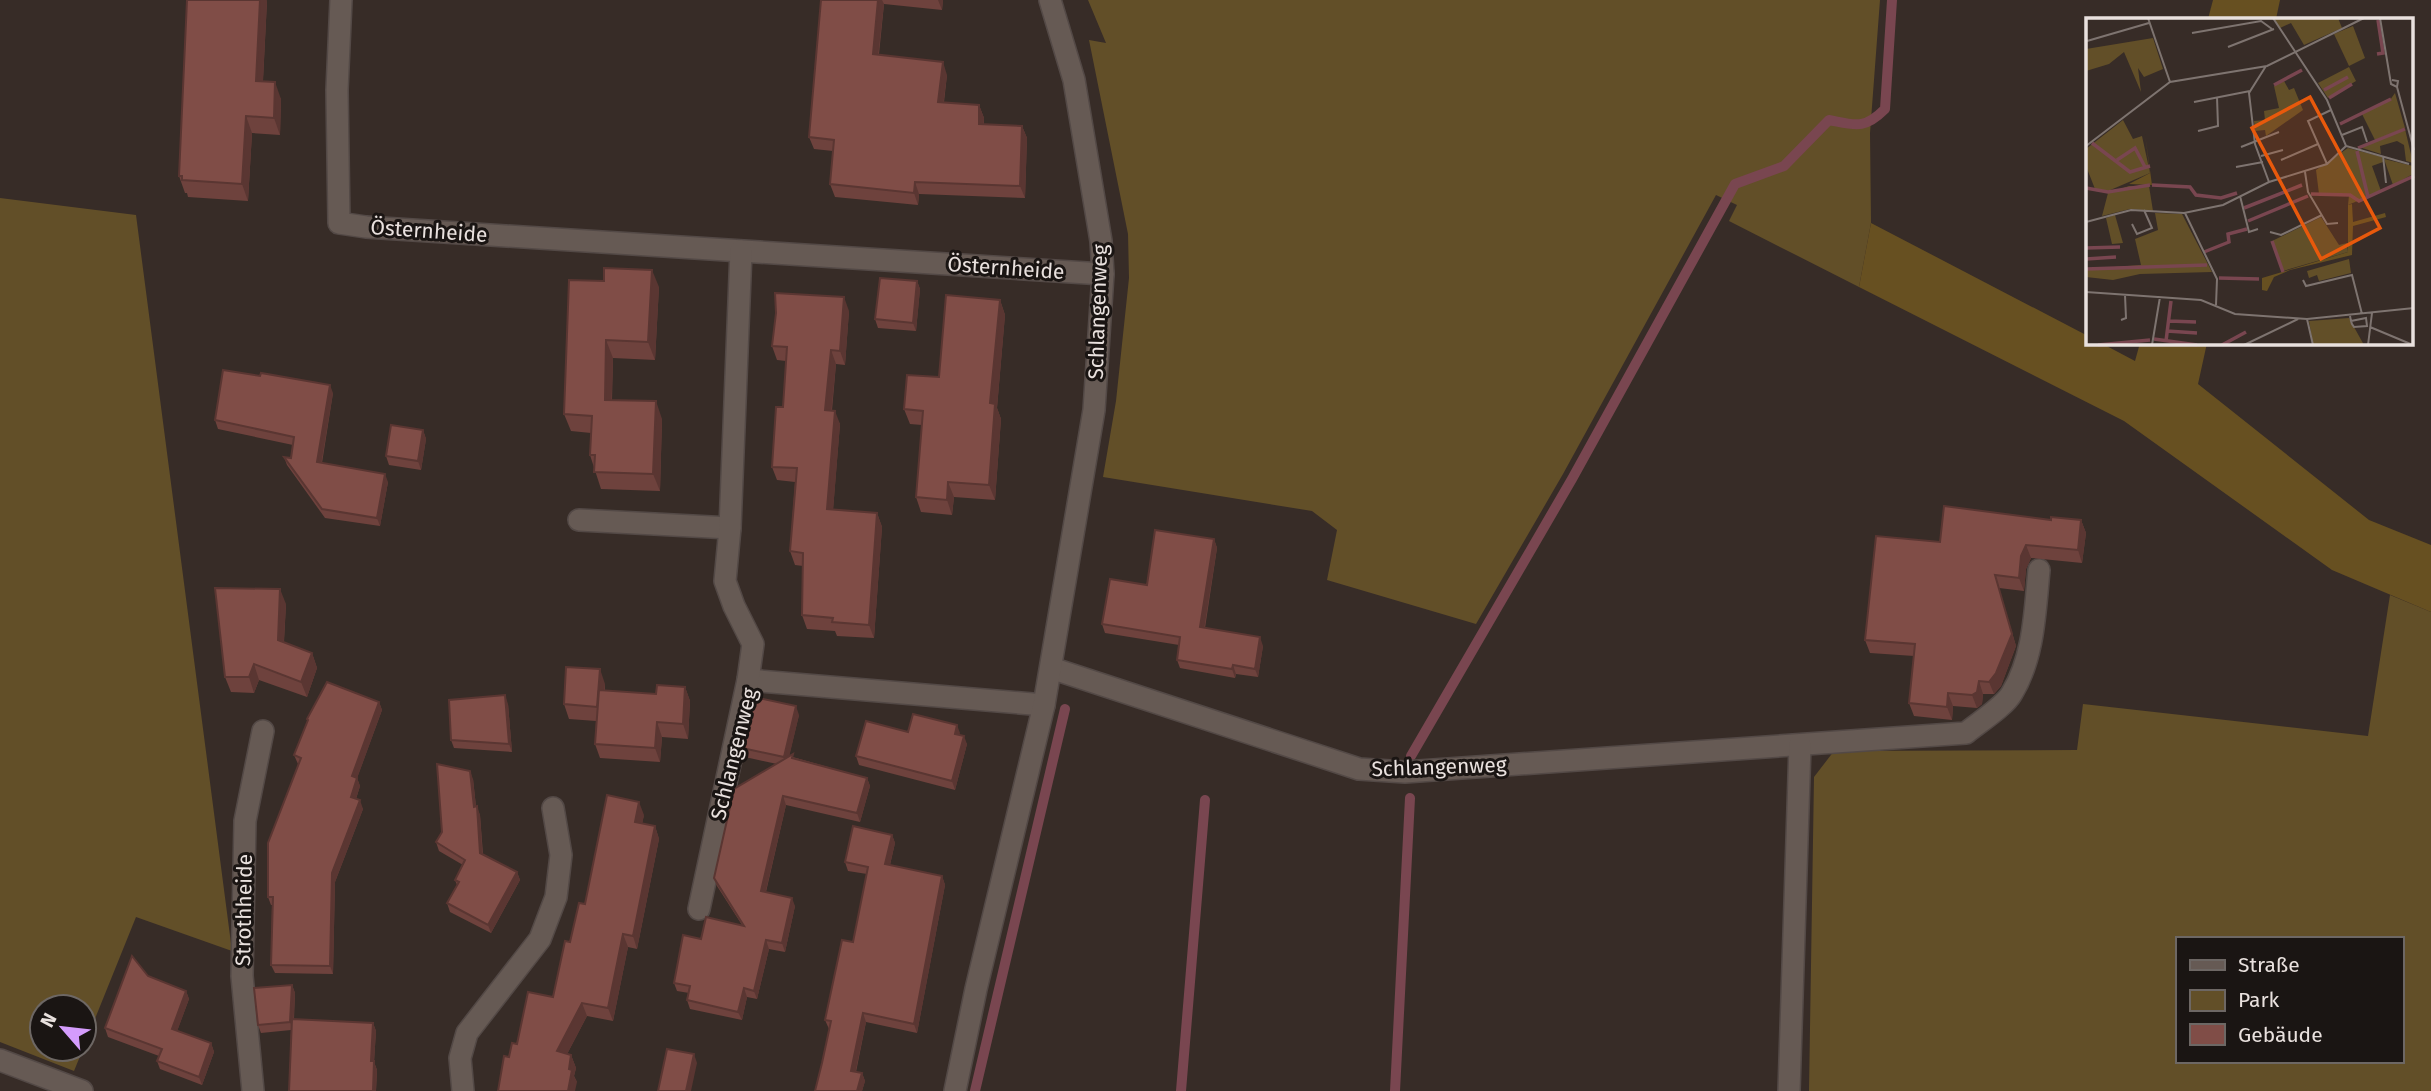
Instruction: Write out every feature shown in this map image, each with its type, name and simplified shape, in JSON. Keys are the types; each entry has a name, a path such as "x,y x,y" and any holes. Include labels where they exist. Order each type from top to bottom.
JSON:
{"street":[{"name":"Östernheide","path":"341,0 337,90 339,223 366,228 1102,274"},
{"name":"Schlangenweg","path":"955,1091 976,989 1044,705 1094,410 1102,274 1101,241 1074,80 1050,0"},
{"path":"741,251 730,528 724,581 753,643 748,680"},
{"path":"579,520 730,528"},
{"name":"Schlangenweg","path":"1051,668 1359,769 1405,772 1966,733 2011,695 2025,662 2034,627 2039,570"},
{"name":"Schlangenweg","path":"699,909 748,680 1044,705"},
{"name":"Strothheide","path":"253,1091 242,976 245,821 263,731"},
{"path":"1789,1091 1800,746"},
{"path":"463,1091 460,1058 467,1033 540,939 556,897 561,855 552,808"},
{"path":"0,1060 82,1091"}],"green space":[{"path":"1088,0 1880,0 1870,133 1871,223 1859,287 1729,221 1737,205 1716,195 1563,474 1476,624 1327,580 1337,530 1312,511 1103,477 1116,401 1129,278 1128,234 1089,40 1106,43"},
{"path":"0,198 136,215 232,951 136,917 98,1011 98,993 28,993 28,1053 0,1042"},
{"path":"2390,595 2431,612 2431,1091 1809,1091 1814,777 1834,751 2077,750 2083,704 2368,736"},
{"path":"54,1063 77,1063 74,1071"}],"shaded area":[{"path":"2213,0 2280,0 2276,18 2208,18"},
{"path":"1871,223 2086,335 2086,345 2105,345 2135,361 2139,345 2207,345 2198,384 2369,520 2431,545 2431,612 2332,570 2124,421 1859,287"}],"building":[{"path":"187,0 260,0 256,81 275,82 274,118 246,116 242,184 182,180 182,176 179,176"},
{"path":"821,0 878,0 873,54 943,62 938,102 979,105 979,124 1022,126 1020,186 915,182 914,193 830,184 834,140 809,137"},
{"path":"604,268 652,270 648,342 606,340 605,400 656,401 653,474 594,472 595,455 590,455 592,416 564,414 569,280 604,281"},
{"path":"880,278 917,281 913,323 875,319"},
{"path":"775,293 844,297 840,351 831,350 825,410 835,411 827,509 877,513 869,625 832,622 833,618 802,615 803,553 790,551 797,468 772,467 776,407 783,407 787,347 772,346 776,313"},
{"path":"946,295 1000,300 990,403 995,404 989,485 948,482 947,500 916,497 923,411 904,409 907,375 939,377"},
{"path":"223,370 260,376 261,373 330,385 317,462 385,474 377,518 322,509 284,457 291,458 294,437 215,420"},
{"path":"391,425 423,430 418,461 386,456"},
{"path":"1944,506 2051,520 2051,517 2081,520 2078,550 2026,545 2021,556 2019,578 1995,575 2012,634 1996,673 1989,682 1979,681 1977,692 1972,695 1948,693 1947,707 1909,703 1915,644 1865,640 1876,536 1940,542"},
{"path":"1155,530 1214,539 1200,627 1260,637 1255,669 1233,665 1232,669 1177,660 1180,637 1102,624 1110,579 1147,585"},
{"path":"215,588 280,589 278,640 312,653 301,682 254,664 249,677 225,677"},
{"path":"566,667 600,669 597,707 564,704"},
{"path":"327,682 379,702 352,776 357,778 351,797 360,800 332,873 330,966 271,965 273,897 268,897 268,843 301,758 294,755 307,719"},
{"path":"657,685 685,687 683,724 657,722 655,748 595,744 599,690 656,694"},
{"path":"505,695 509,744 451,740 449,700"},
{"path":"754,697 796,706 784,757 742,748"},
{"path":"913,714 957,725 955,734 964,736 952,781 856,756 866,721 908,732"},
{"path":"793,754 792,758 867,778 857,813 783,796 761,891 792,898 782,943 766,940 754,991 744,988 738,1012 687,1000 690,986 674,983 683,935 701,939 706,917 744,926 714,878 734,789"},
{"path":"437,764 470,771 474,807 477,806 480,853 517,872 488,925 447,903 459,882 455,880 465,860 436,842 442,832"},
{"path":"607,795 639,802 635,822 655,826 633,936 623,934 608,1008 582,1003 557,1051 571,1055 569,1069 572,1070 568,1091 498,1091 504,1056 509,1057 512,1043 517,1044 528,992 553,997 565,941 570,942 579,903 585,904"},
{"path":"853,826 892,835 885,864 942,876 914,1024 863,1013 851,1071 862,1073 857,1091 815,1091 831,1021 825,1020 842,940 853,942 868,867 845,862"},
{"path":"132,956 148,976 186,991 172,1029 211,1043 199,1077 157,1061 162,1049 105,1028"},
{"path":"292,985 290,1022 258,1025 254,988"},
{"path":"292,1019 373,1023 373,1091 289,1091"},
{"path":"667,1049 694,1054 686,1091 658,1091"}],"waterway":[{"path":"1411,756 1572,479 1735,184 1784,166 1829,120 1865,123 1885,109 1892,0"},
{"path":"975,1091 1065,709"},
{"path":"1395,1091 1410,798"},
{"path":"1181,1091 1205,800"}]}
